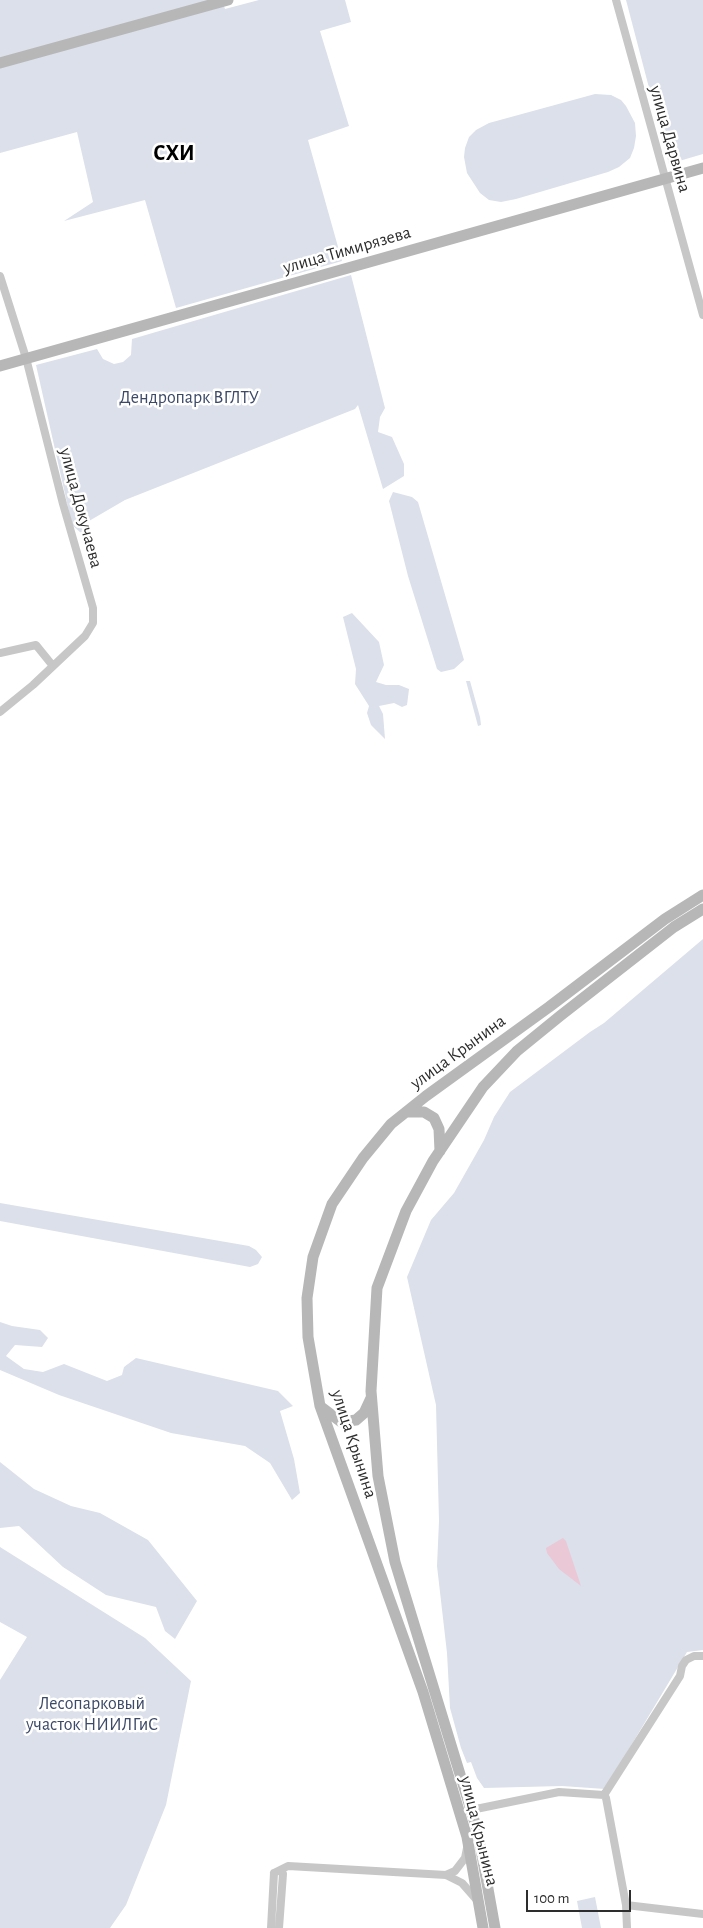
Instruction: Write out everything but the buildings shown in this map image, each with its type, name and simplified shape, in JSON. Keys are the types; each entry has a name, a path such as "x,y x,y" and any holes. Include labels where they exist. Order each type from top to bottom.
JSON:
{"main road":[{"path":"0,63 228,0"},
{"name":"улица Тимирязева","path":"0,366 703,168"},
{"name":"улица Крынина","path":"483,1928 468,1844 423,1692 320,1406 308,1337 307,1298 313,1257 332,1204 363,1158 390,1124 665,919 703,895"},
{"name":"улица Крынина","path":"495,1928 478,1833 395,1562 378,1476 371,1398 377,1288 406,1211 440,1151 483,1087 517,1051 674,927 703,909"},
{"path":"406,1112 424,1112 434,1118 439,1129 440,1151"},
{"path":"320,1406 341,1422 356,1420 364,1413 371,1398"}],"street":[{"name":"улица Дарвина","path":"616,0 703,315"},
{"name":"улица Докучаева","path":"0,276 26,358 93,608 93,623 85,636 0,712"},
{"path":"0,653 36,645 53,666"},
{"path":"604,1795 680,1676 682,1666 686,1660 694,1656 703,1656"},
{"path":"471,1810 559,1792 604,1795"},
{"path":"604,1795 626,1905 627,1928"},
{"path":"446,1875 455,1870 465,1858 468,1844"},
{"path":"274,1874 288,1866 446,1875 462,1884 478,1902"},
{"path":"274,1874 283,1874 300,1867"},
{"path":"271,1928 274,1874"},
{"path":"279,1928 283,1874"},
{"path":"626,1905 703,1914"}],"green space":[{"path":"0,0 222,0 225,9 259,0 345,0 351,22 320,31 349,126 308,140 342,261 176,308 145,200 64,221 93,202 77,132 0,153"},
{"path":"626,0 703,0 703,154 669,164"},
{"path":"595,94 611,95 621,100 626,106 635,123 636,136 630,158 619,167 608,172 516,199 501,202 489,200 480,193 467,173 464,157 469,137 476,130 489,123"},
{"name":"Дендропарк ВГЛТУ","path":"351,275 385,408 380,417 378,432 392,437 404,464 404,476 383,489 358,405 355,409 125,500 89,521 81,533 72,525 36,365 97,349 103,359 114,364 123,362 131,355 132,339"},
{"path":"393,492 412,497 418,502 464,660 454,669 441,672 437,669 408,576 389,501"},
{"path":"352,613 379,642 384,665 376,682 386,685 399,685 409,689 407,705 402,707 394,703 379,706 383,714 385,739 371,725 367,713 369,706 355,684 356,669 343,617"},
{"path":"466,681 470,681 480,717 481,725 478,726"},
{"path":"703,939 703,1650 687,1652 605,1789 562,1786 484,1788 477,1778 471,1762 467,1763 450,1708 447,1653 437,1566 439,1521 436,1405 407,1277 431,1220 454,1193 484,1140 494,1117 510,1092 604,1023"},
{"path":"0,1203 249,1246 262,1257 258,1264 250,1267 0,1221"},
{"path":"0,1322 12,1326 40,1330 48,1338 42,1347 15,1345 6,1356 24,1369 43,1372 64,1364 107,1381 122,1375 124,1367 136,1358 278,1391 293,1406 280,1411 294,1459 300,1493 292,1500 270,1463 245,1446 171,1433 59,1395 0,1370"},
{"path":"0,1462 34,1489 71,1506 100,1513 148,1540 197,1601 175,1639 165,1631 156,1607 106,1595 63,1567 19,1526 0,1528"},
{"name":"Лесопарковый участок НИИЛГиС","path":"0,1547 145,1638 191,1681 166,1805 126,1905 110,1928 0,1928 0,1680 27,1637 0,1622"},
{"path":"595,1897 601,1928 582,1928 577,1901"}],"shaded area":[{"path":"563,1538 566,1541 581,1586 559,1569 547,1553 546,1548"}],"district":[{"name":"СХИ","path":"174,153"}]}
